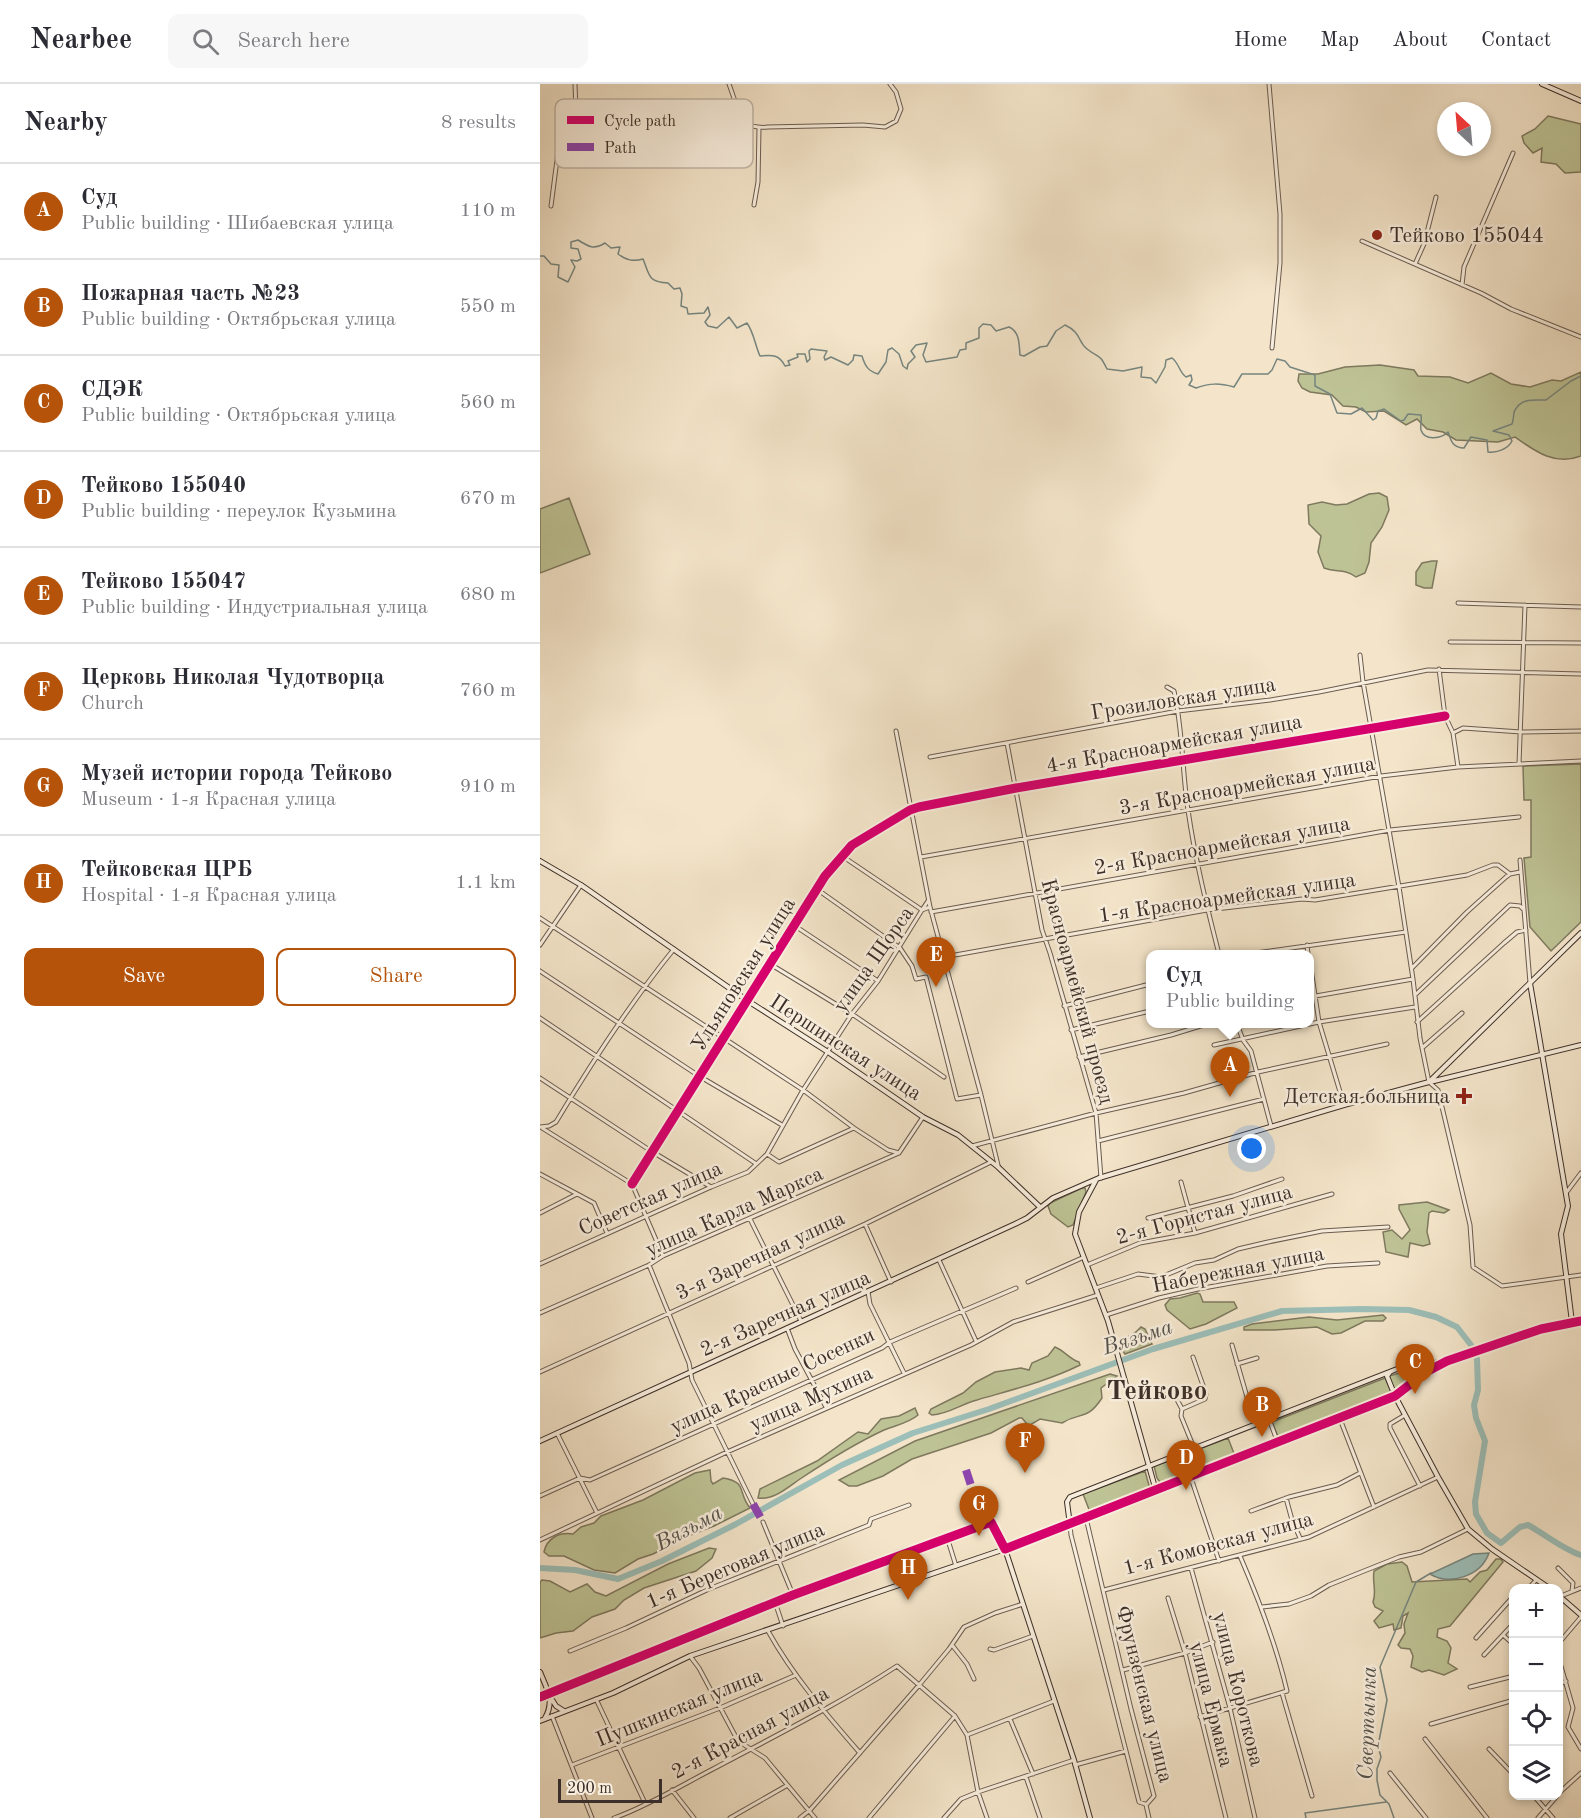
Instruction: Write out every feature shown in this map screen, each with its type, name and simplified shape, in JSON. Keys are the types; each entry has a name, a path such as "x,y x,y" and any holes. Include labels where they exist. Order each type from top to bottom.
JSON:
{"street":[{"path":"575,84 576,99"},
{"path":"729,84 734,99"},
{"path":"753,126 863,125 885,127 896,122 901,110 896,92 890,84"},
{"path":"1269,84 1280,214 1280,263 1272,348"},
{"path":"1542,84 1581,101"},
{"path":"754,205 758,182 759,128"},
{"path":"1462,285 1464,267 1513,153"},
{"path":"551,206 556,168"},
{"path":"1415,264 1424,244 1436,197"},
{"path":"1362,241 1511,309 1581,337"},
{"path":"1458,603 1581,607"},
{"path":"1519,764 1525,605"},
{"path":"1450,642 1581,643"},
{"path":"1360,655 1412,968 1417,1022 1429,1082 1438,1090 1470,1225 1473,1267 1502,1286 1581,1275"},
{"path":"1439,669 1445,716 1453,734 1458,767"},
{"name":"Грозиловская улица","path":"930,757 1178,711 1270,700 1392,678 1416,671 1439,669 1581,674"},
{"path":"1167,687 1174,691 1178,711 1187,810 1207,910 1218,950"},
{"name":"4-я Красноармейская улица","path":"910,810 1016,788 1445,716"},
{"path":"1453,734 1463,728 1521,732 1581,731"},
{"path":"896,731 931,912 981,1095 998,1167"},
{"name":"Красноармейский проезд","path":"1007,743 1034,894 1078,1057 1096,1113 1101,1178"},
{"name":"3-я Красноармейская улица","path":"921,857 1381,776 1458,767 1581,761"},
{"name":"Ульяновская улица","path":"632,1184 825,876 852,845 910,810"},
{"name":"2-я Красноармейская улица","path":"931,912 1390,830 1519,817"},
{"path":"842,856 922,910 929,900"},
{"path":"1520,860 1530,983 1568,1206 1561,1234 1572,1322"},
{"name":"Першинская улица","path":"540,861 581,885 748,1001 923,1117 958,1136 998,1167 1040,1207"},
{"name":"1-я Красноармейская улица","path":"944,957 1207,910 1302,899 1315,900 1399,887 1467,874 1493,865 1498,865 1510,874"},
{"path":"1412,968 1467,912 1510,874 1520,872"},
{"path":"540,945 581,885"},
{"path":"818,890 900,948 912,966 916,979 926,976 957,1099 981,1095"},
{"path":"1415,995 1510,905 1520,906 1524,910"},
{"name":"улица Щорса","path":"767,1154 803,1090 852,1014 878,981 922,910 930,907"},
{"path":"540,918 803,1090 888,1150 899,1153 923,1117"},
{"path":"795,926 878,981"},
{"path":"1417,1022 1517,932 1526,930"},
{"path":"1274,950 1406,932"},
{"path":"1429,1082 1581,933"},
{"path":"1307,945 1308,950"},
{"path":"540,1127 556,1122 618,1023 674,949"},
{"path":"770,964 852,1014 944,1077"},
{"path":"540,971 699,1076 782,1125"},
{"path":"1315,996 1413,979"},
{"path":"1064,1006 1146,985"},
{"path":"1314,991 1319,1022 1344,1105"},
{"path":"1314,1023 1415,1007"},
{"path":"1071,1030 1146,1012"},
{"path":"1422,1048 1462,1012"},
{"path":"540,1018 755,1163"},
{"path":"1078,1057 1192,1028"},
{"path":"1239,1028 1258,1072 1271,1126"},
{"path":"1214,1045 1294,1028"},
{"path":"972,1146 1258,1072 1388,1044"},
{"name":"2-я Заречная улица","path":"540,1441 939,1260 1027,1218 1053,1198 1084,1184 1344,1105 1541,1053 1581,1045"},
{"path":"540,1078 651,1151 711,1186"},
{"path":"1098,1141 1264,1099"},
{"path":"540,1127 632,1184 663,1256"},
{"path":"767,1154 779,1162 854,1128"},
{"name":"улица Карла Маркса","path":"540,1313 649,1265 663,1256 899,1153"},
{"name":"Советская улица","path":"540,1263 711,1186 748,1172 767,1154"},
{"name":"3-я Заречная улица","path":"540,1372 865,1224 991,1162"},
{"path":"1566,1193 1581,1173"},
{"path":"540,1174 594,1203 608,1234"},
{"path":"1148,1218 1233,1196 1282,1179"},
{"path":"1096,1180 1079,1212 1076,1225 1077,1244 1106,1316 1156,1491"},
{"path":"1181,1182 1195,1233"},
{"path":"1084,1184 1088,1193"},
{"path":"540,1213 577,1194"},
{"name":"2-я Гористая улица","path":"1086,1266 1140,1243 1195,1233 1332,1194"},
{"path":"750,1219 801,1321"},
{"path":"865,1224 891,1282"},
{"path":"1096,1288 1138,1274 1161,1277 1195,1263 1214,1260 1238,1249 1268,1242 1322,1231 1388,1227"},
{"path":"1028,1282 1082,1258"},
{"path":"939,1260 976,1341"},
{"name":"Набережная улица","path":"1106,1316 1159,1298 1198,1289 1328,1266 1378,1263"},
{"path":"649,1265 691,1372 692,1380 753,1504"},
{"name":"улица Красные Сосенки","path":"540,1496 580,1478 590,1480 882,1348 890,1342 1016,1287"},
{"path":"868,1292 870,1304 904,1373"},
{"name":"улица Мухина","path":"540,1540 826,1407 838,1404 971,1345 1013,1322 1098,1295"},
{"path":"542,1720 596,1699 690,1656 1005,1549 1340,1419 1395,1396 1426,1372 1448,1361 1541,1329 1581,1321"},
{"path":"787,1327 795,1349 826,1407"},
{"path":"1232,1345 1247,1397 1258,1423"},
{"path":"1182,1409 1205,1399 1206,1394 1193,1357"},
{"path":"1238,1364 1257,1358"},
{"path":"1070,1525 1068,1499 1390,1371 1448,1361"},
{"path":"1422,1364 1426,1372"},
{"path":"1390,1371 1387,1376 1395,1396 1468,1529 1492,1549 1542,1584"},
{"path":"1159,1395 1174,1394 1182,1409 1181,1416 1194,1448"},
{"path":"1405,1415 1390,1424 1390,1428 1420,1486"},
{"path":"1269,1419 1278,1443"},
{"path":"1340,1419 1374,1507"},
{"path":"557,1433 597,1513"},
{"path":"1251,1511 1286,1498 1337,1485 1360,1473"},
{"path":"1191,1478 1219,1561"},
{"name":"1-я Комовская улица","path":"1104,1590 1309,1537 1438,1478"},
{"path":"1286,1498 1300,1538"},
{"name":"1-я Береговая улица","path":"570,1651 626,1628 709,1589 869,1525 872,1519 909,1505"},
{"name":"Фрунзенская улица","path":"1086,1518 1154,1796 1146,1805"},
{"path":"762,1522 793,1595"},
{"path":"540,1697 793,1595 992,1522 1005,1549 1074,1760 1090,1818"},
{"name":"Фрунзенская улица","path":"1070,1525 1139,1802 1146,1805"},
{"path":"1262,1607 1289,1604 1311,1596 1329,1585 1400,1557 1421,1552 1468,1529"},
{"path":"947,1537 956,1566"},
{"path":"1200,1717 1287,1691 1262,1607 1240,1556"},
{"name":"улица Короткова","path":"1191,1568 1230,1708 1255,1818"},
{"path":"1558,1569 1573,1583 1572,1591"},
{"path":"1532,1584 1536,1580"},
{"path":"1563,1594 1581,1588"},
{"name":"улица Ермака","path":"1168,1598 1185,1653 1226,1818"},
{"path":"1563,1600 1581,1616 1563,1638"},
{"path":"1476,1638 1509,1601"},
{"path":"775,1602 783,1626"},
{"path":"800,1818 810,1810 920,1684 952,1645 960,1631 972,1622 1023,1604"},
{"path":"1484,1655 1509,1628"},
{"path":"768,1631 796,1675 860,1753"},
{"path":"1503,1635 1509,1640"},
{"path":"990,1649 994,1650 1033,1636"},
{"path":"1122,1670 1185,1653 1213,1642"},
{"path":"952,1645 974,1679"},
{"path":"690,1656 699,1668 738,1741 765,1758 815,1818"},
{"name":"2-я Красная улица","path":"614,1818 823,1710 897,1666 920,1684"},
{"path":"540,1672 549,1695 556,1706 564,1711"},
{"path":"1563,1673 1573,1708 1568,1727 1581,1749"},
{"name":"Пушкинская улица","path":"572,1765 720,1708 796,1675"},
{"path":"1470,1687 1509,1677"},
{"path":"920,1684 955,1716 967,1735 978,1792 987,1818"},
{"path":"1282,1693 1312,1796"},
{"path":"542,1720 550,1710 549,1695"},
{"path":"596,1699 645,1803"},
{"path":"967,1735 1054,1701"},
{"path":"1431,1724 1509,1701"},
{"path":"552,1716 592,1818"},
{"path":"870,1818 955,1716"},
{"path":"1010,1719 1033,1774"},
{"path":"1425,1739 1487,1818"},
{"path":"1489,1749 1509,1770"},
{"path":"1075,1765 1126,1751"},
{"path":"944,1818 961,1799 1074,1760"},
{"path":"1390,1773 1426,1818"},
{"path":"1563,1790 1581,1773"},
{"path":"1026,1777 1040,1818"},
{"path":"730,1818 787,1786"},
{"path":"672,1790 694,1818"},
{"path":"1538,1800 1553,1818"},
{"path":"1538,1818 1553,1800"},
{"name":"Фрунзенская улица","path":"1146,1805 1149,1818"}],"green space":[{"path":"1548,116 1581,124 1581,172 1565,173 1556,164 1541,162 1542,148 1533,153 1524,143 1522,136 1535,129"},
{"path":"1380,365 1414,370 1418,376 1450,377 1468,383 1491,373 1511,384 1530,387 1552,380 1561,381 1581,372 1581,456 1563,459 1546,456 1515,437 1498,442 1456,440 1443,432 1427,429 1417,419 1406,425 1384,411 1366,412 1356,407 1343,406 1332,395 1310,392 1302,388 1298,381 1299,374 1318,374 1345,367"},
{"path":"1379,493 1387,497 1389,510 1382,527 1371,543 1365,573 1356,577 1347,572 1324,568 1318,552 1321,536 1309,524 1308,505 1322,502 1336,505 1347,504 1369,494"},
{"path":"569,498 590,554 540,573 540,509"},
{"path":"1437,561 1432,588 1416,585 1416,572 1422,563"},
{"path":"1581,764 1581,922 1551,951 1530,927 1524,858 1531,857 1531,800 1524,800 1523,766"},
{"path":"1085,1188 1086,1192 1073,1225 1068,1227 1051,1214 1048,1206"},
{"path":"1427,1202 1449,1210 1444,1213 1432,1211 1429,1213 1427,1232 1430,1244 1423,1246 1410,1243 1408,1257 1386,1252 1383,1232 1392,1230 1402,1239 1410,1230 1399,1205"},
{"path":"1200,1294 1203,1302 1234,1302 1237,1308 1206,1324 1190,1329 1167,1310 1165,1305 1170,1299"},
{"path":"1383,1315 1386,1318 1383,1321 1365,1321 1341,1333 1332,1334 1317,1327 1244,1330 1244,1327 1252,1324 1309,1317 1337,1320"},
{"path":"1141,1327 1145,1329 1152,1344 1125,1354 1121,1348 1121,1341"},
{"path":"1055,1347 1079,1362 1080,1365 944,1413 932,1415 929,1413 931,1409 963,1393 976,1382 995,1372 1021,1368 1029,1370 1032,1363 1048,1356"},
{"path":"1417,1368 1421,1372 1414,1380 1393,1391 1389,1376"},
{"path":"1110,1374 1117,1376 1101,1388 1102,1398 1092,1410 1083,1415 1062,1423 1040,1419 1030,1425 1019,1418 991,1433 912,1459 883,1476 857,1486 849,1486 839,1480 915,1441"},
{"path":"1385,1378 1392,1394 1279,1439 1272,1422"},
{"path":"915,1408 918,1415 911,1420 884,1430 851,1447 780,1493 758,1498 760,1489 817,1461 858,1432 868,1434 881,1419 899,1416"},
{"path":"1228,1438 1235,1456 1162,1485 1157,1478 1154,1466"},
{"path":"710,1470 713,1484 723,1478 736,1482 750,1508 638,1559 615,1573 594,1570 564,1556 549,1556 544,1552 554,1537 573,1534 581,1527 594,1523 601,1516 643,1500 695,1473"},
{"path":"1145,1471 1150,1489 1090,1512 1083,1494"},
{"path":"709,1548 716,1549 712,1558 696,1571 644,1588 624,1600 615,1609 592,1617 573,1631 540,1638 540,1582 542,1580 550,1581 570,1592 587,1584 595,1592 606,1596 668,1564"},
{"path":"1496,1559 1501,1559 1503,1562 1450,1626 1438,1629 1437,1637 1447,1641 1451,1648 1448,1663 1457,1669 1444,1675 1429,1670 1422,1672 1411,1667 1413,1656 1410,1649 1401,1648 1398,1645 1405,1633 1404,1624 1408,1613 1403,1616 1401,1628 1394,1630 1393,1624 1379,1628 1374,1621 1383,1611 1375,1607 1373,1602 1374,1571 1387,1564 1402,1562 1407,1566 1412,1582 1467,1579 1470,1582 1480,1572 1487,1570"}],"water":[{"path":"1489,1553 1479,1568 1464,1577 1447,1579 1430,1574 1473,1554"}],"waterway":[{"path":"540,256 544,256 551,264 559,265 558,277 568,282 575,267 571,260 581,259 578,249 571,248 571,242 578,240 591,247 605,243 611,248 620,247 618,254 624,258 643,259 653,279 668,283 674,289 680,288 681,306 687,308 688,314 704,313 708,307 710,315 705,322 708,326 717,328 729,317 737,328 747,323 760,356 775,356 785,366 790,365 788,361 798,357 797,354 805,354 807,362 810,359 811,349 827,351 825,360 831,357 848,365 854,355 862,356 867,368 878,374 886,362 888,350 892,348 899,354 903,366 907,369 908,364 915,357 911,351 916,345 927,343 923,355 926,362 957,357 960,350 966,349 966,343 979,338 979,328 983,324 991,325 996,331 1009,327 1013,329 1018,339 1020,355 1024,356 1040,347 1047,346 1056,331 1065,325 1077,334 1087,349 1101,358 1107,369 1123,371 1142,367 1141,377 1151,378 1156,383 1165,367 1166,360 1172,358 1186,377 1191,375 1192,380 1189,385 1196,388 1215,384 1234,387 1242,374 1268,374 1277,359 1285,361 1290,367 1315,375 1315,386 1330,394 1337,413 1351,414 1362,408 1373,420 1378,411 1384,409 1401,421 1408,414 1421,415 1421,430 1426,436 1438,437 1448,432 1451,441 1460,448 1464,448 1471,437 1487,440 1488,452 1502,450 1510,444 1512,441 1509,435 1493,431 1512,424 1514,411 1521,403 1546,400 1581,376"},
{"name":"Вязьма","path":"540,1568 575,1570 618,1579 662,1561 736,1524 842,1465 913,1433 989,1409 1153,1349 1282,1311 1362,1309 1409,1310 1436,1317 1457,1327 1471,1345 1477,1359 1478,1390 1474,1405 1476,1418 1485,1441 1475,1502 1476,1514 1487,1533 1501,1543 1520,1527 1528,1525 1581,1555"},
{"name":"Свертынка","path":"1394,1818 1389,1804 1380,1795 1377,1780 1377,1769 1381,1757 1378,1746 1387,1700 1380,1667 1416,1582 1431,1573"},
{"path":"1306,1818 1305,1813 1386,1802"}],"marked path":[{"path":"966,1470 979,1510"},
{"path":"753,1504 763,1522"}],"cycle path":[{"path":"632,1184 825,876 852,845 910,810 1016,788 1445,716"},
{"path":"540,1697 793,1595 991,1522 1005,1549 1395,1396 1426,1372 1447,1361 1541,1329 1581,1321"}],"place":[{"name":"Тейково 155044","path":"1377,235"},
{"name":"Тейково 155047","path":"936,987"},
{"name":"Детская больница","path":"1464,1096"},
{"name":"Суд","path":"1230,1097"},
{"name":"СДЭК","path":"1415,1394"},
{"name":"Пожарная часть №23","path":"1262,1437"},
{"name":"Церковь Николая Чудотворца","path":"1025,1473"},
{"name":"Тейково 155040","path":"1186,1490"},
{"name":"Музей истории города Тейково","path":"979,1536"},
{"name":"Тейковская ЦРБ","path":"908,1600"}],"district":[{"name":"Тейково","path":"1157,1390"}]}
